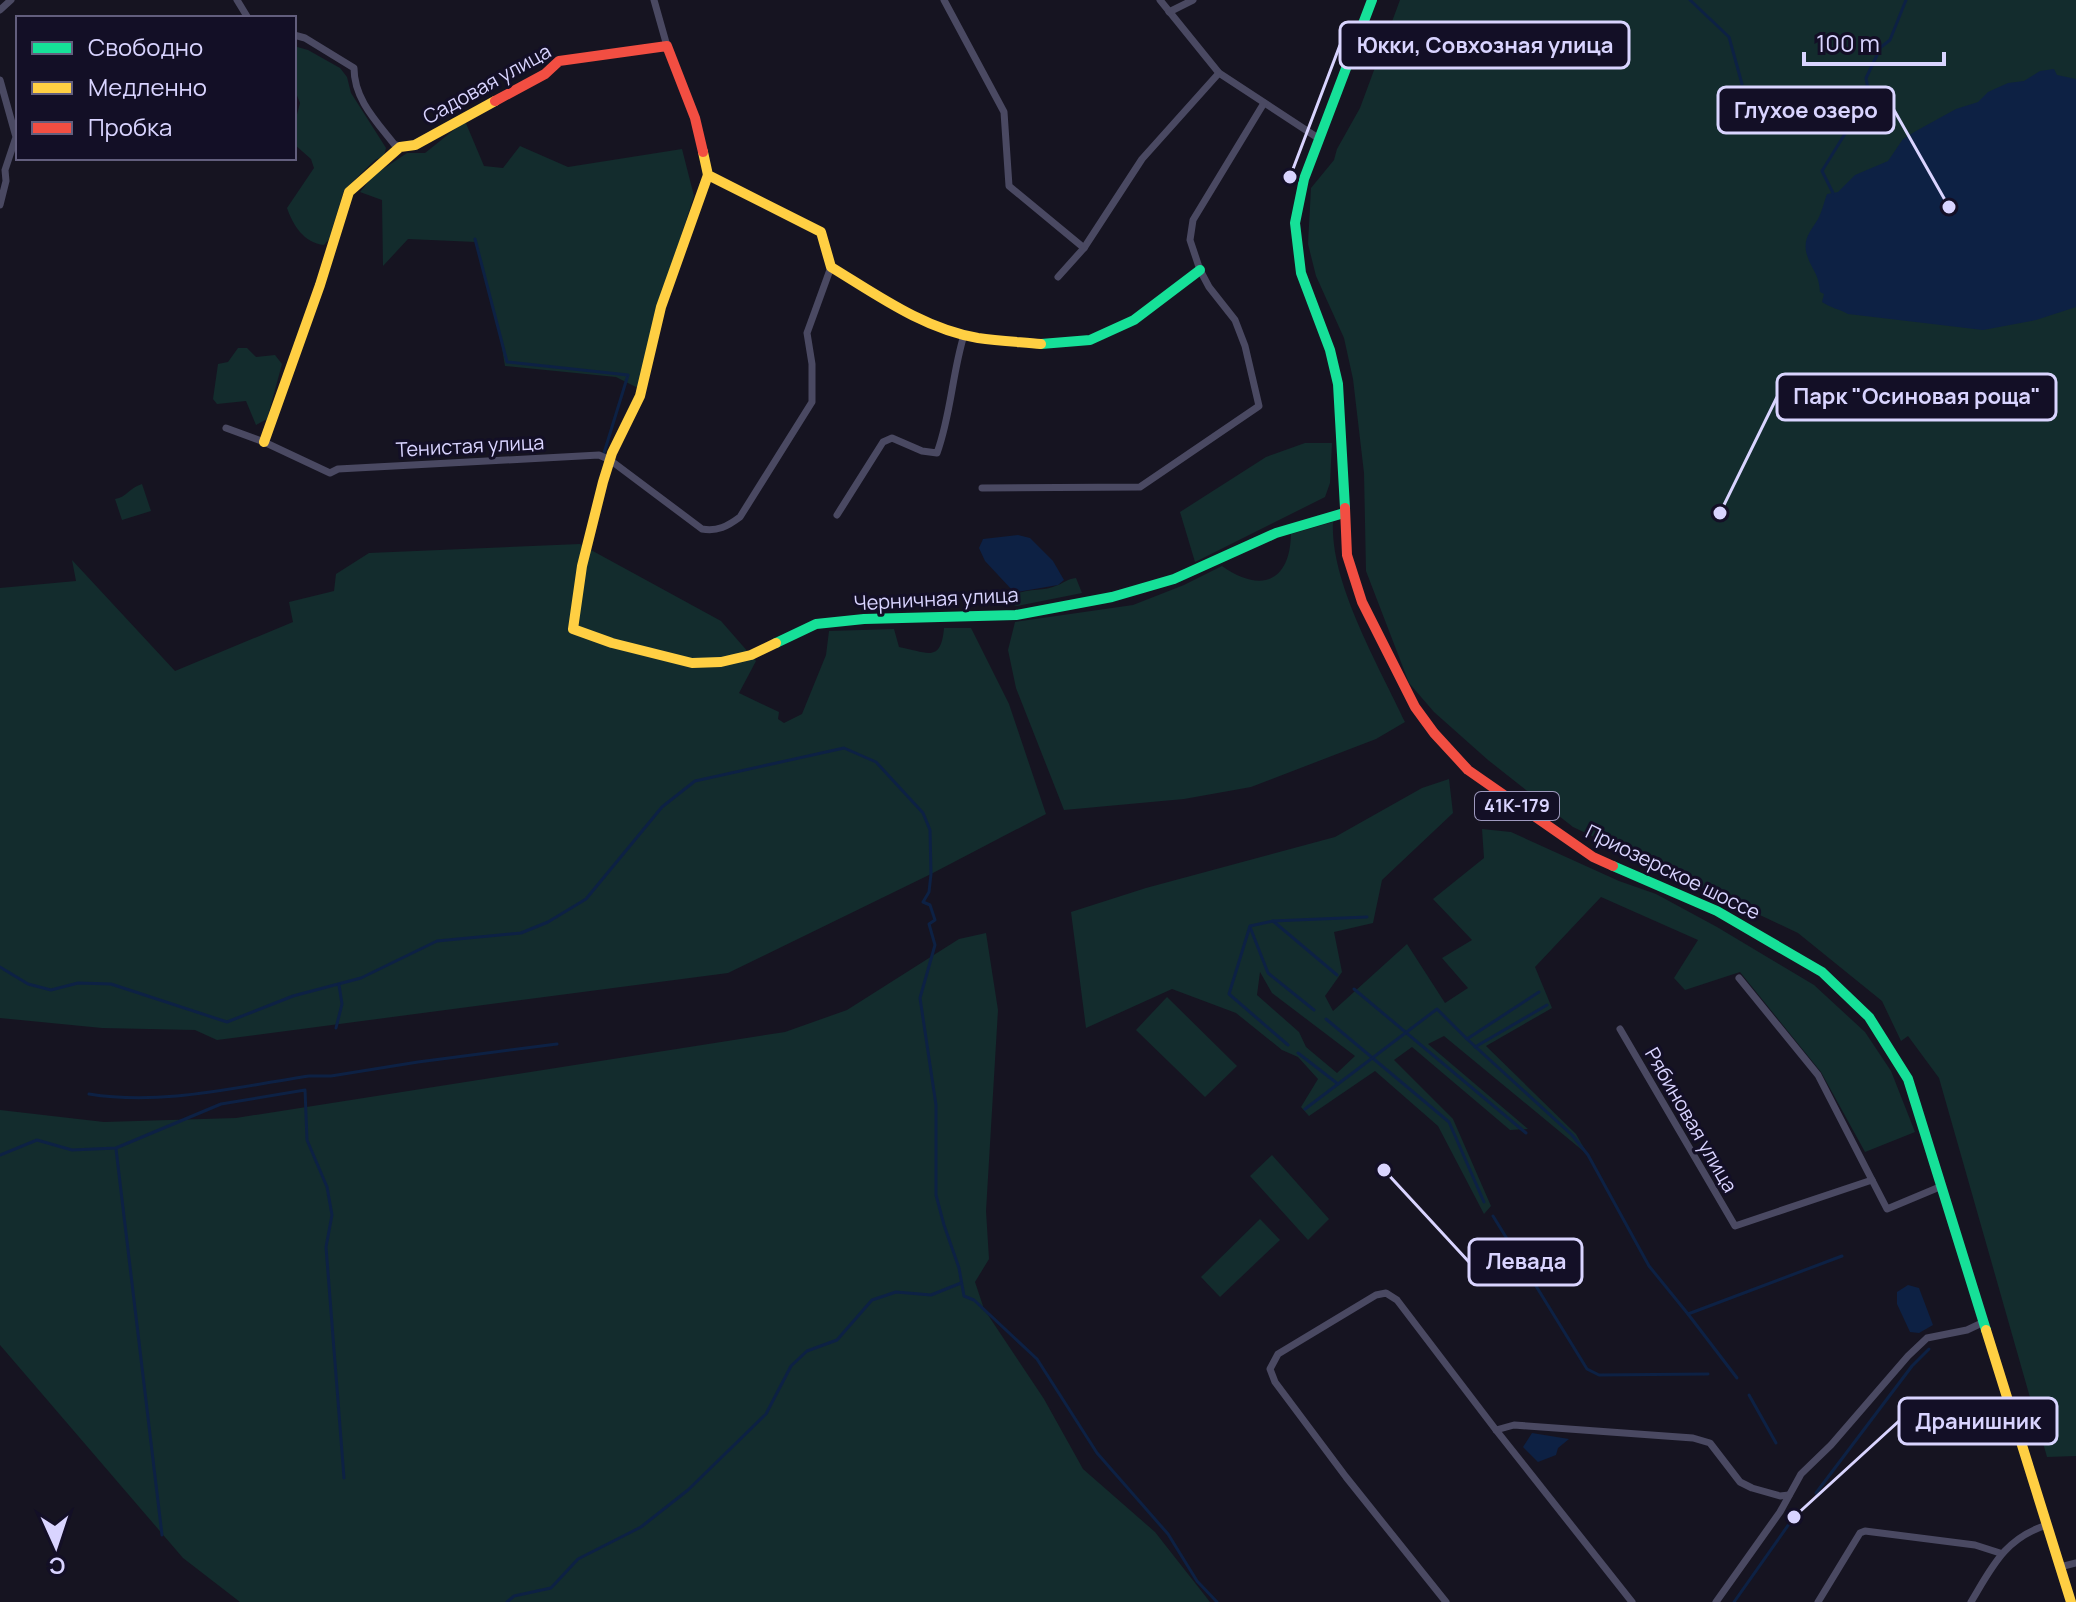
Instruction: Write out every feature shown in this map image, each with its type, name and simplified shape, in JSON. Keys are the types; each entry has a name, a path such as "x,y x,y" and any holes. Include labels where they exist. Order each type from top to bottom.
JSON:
{"street":[{"path":"0,10 11,0"},
{"path":"654,0 667,46 695,118 708,175 700,205 657,320 639,397 610,460 702,529 710,530 726,527 740,517 812,402 812,364 807,333 831,267 821,232 708,175"},
{"path":"944,0 1004,112 1009,186 1084,248"},
{"path":"1160,0 1219,73 1318,138"},
{"path":"1169,12 1193,0"},
{"name":"Приозерское шоссе","path":"1372,0 1318,138 1298,200 1295,223 1301,273 1330,350 1338,384 1347,555 1362,602 1415,707 1468,770 1593,857 1717,911 1822,972 1869,1017 1908,1079 2071,1602"},
{"path":"296,36 354,68 357,91 364,104 394,144 400,147"},
{"name":"Садовая улица","path":"264,442 320,285 349,192 400,147 415,145 545,74 559,61 667,46"},
{"path":"1058,277 1084,248 1142,159 1219,73"},
{"path":"0,80 16,137 5,170 6,181 0,205"},
{"path":"982,488 1140,487 1259,406 1245,346 1235,320 1209,287 1190,240 1193,220 1264,103"},
{"path":"831,267 900,310 964,335 1044,344 1090,340 1142,316 1200,270"},
{"path":"837,515 883,442 892,438 922,451 937,453 964,335"},
{"path":"226,428 264,442"},
{"name":"Тенистая улица","path":"264,442 330,473 338,469 584,455 599,455 610,460"},
{"name":"Черничная улица","path":"610,460 581,566 573,629 612,643 692,663 721,662 751,655 816,624 864,619 1016,615 1112,597 1174,579 1276,533 1344,513"},
{"path":"1739,978 1818,1075 1887,1209 1942,1186"},
{"name":"Рябиновая улица","path":"1620,1029 1735,1226 1872,1180"},
{"path":"1446,1602 1306,1424 1275,1382 1270,1369 1278,1354 1376,1295 1386,1293 1397,1300 1632,1602"},
{"path":"1716,1602 1780,1512 1801,1474 1831,1445 1908,1356 1927,1338 1967,1330 1984,1322"},
{"path":"1496,1430 1514,1425 1693,1438 1710,1443 1740,1482 1780,1496 1789,1495"},
{"path":"1971,1602 2000,1553 2035,1529 2047,1525"},
{"path":"1818,1602 1860,1533 1865,1531 1975,1545 2000,1553"},
{"path":"2060,1567 2076,1563"}],"green space":[{"path":"1400,0 2076,0 2076,1456 2047,1457 1939,1078 1908,1036 1901,1041 1882,1001 1798,933 1573,827 1488,760 1434,712 1409,683 1366,571 1364,473 1353,379 1344,338 1316,276 1308,244 1311,188 1334,160 1360,108"},
{"path":"296,47 340,68 347,77 351,93 386,148 384,156 375,160 344,190 329,239 324,245 311,241 300,232 287,208 314,168 311,159 296,146 296,118 300,103 296,93"},
{"path":"465,121 484,166 503,168 520,146 568,167 682,149 694,196 652,325 638,388 616,377 505,366 476,242 408,239 383,266 382,200 360,192 374,175 407,153 425,153"},
{"path":"238,348 247,348 256,357 275,355 282,364 267,419 256,425 246,401 217,404 213,399 218,364 228,362"},
{"path":"1305,443 1332,443 1330,483 1325,497 1195,562 1180,512 1266,457"},
{"path":"142,484 151,511 122,520 115,499"},
{"path":"1333,522 1339,571 1348,597 1405,722 1376,739 1251,787 1184,799 1064,810 1016,688 1008,650 1015,622 1133,605 1222,566 1249,579 1260,581 1270,578 1279,573 1285,563 1291,534"},
{"path":"580,544 721,621 756,661 739,693 779,712 778,719 784,723 802,714 826,655 829,631 894,629 899,647 931,653 940,647 944,628 971,628 1009,704 1046,814 728,973 217,1040 195,1030 102,1028 0,1018 0,588 76,581 72,560 175,671 293,622 289,602 334,591 336,574 369,553"},
{"path":"1076,578 1082,593 1017,606 1010,604 1009,599 1021,592 1052,587"},
{"path":"1449,779 1453,813 1382,880 1373,923 1334,932 1342,972 1325,996 1333,1011 1407,944 1445,1003 1468,988 1442,958 1472,940 1433,899 1484,858 1482,829 1511,832 1619,881 1656,894 1814,985 1865,1032 1891,1071 1915,1132 1865,1152 1821,1072 1740,972 1685,990 1674,978 1698,940 1601,897 1535,967 1552,1008 1486,1046 1576,1134 1588,1155 1444,1036 1428,1044 1528,1129 1510,1130 1412,1047 1394,1060 1453,1119 1491,1206 1484,1214 1438,1126 1375,1071 1309,1116 1301,1107 1318,1079 1298,1057 1282,1050 1236,1013 1172,989 1086,1028 1071,912 1146,888 1335,837 1422,788","holes":["1260,972 1272,993 1355,1056 1337,1073 1306,1047 1299,1032 1257,995"]},
{"path":"986,933 998,1010 986,1211 989,1259 975,1282 984,1309 1044,1399 1083,1469 1155,1532 1210,1602 240,1602 183,1558 0,1345 0,1110 104,1122 236,1118 785,1032 847,1010 959,939"},
{"path":"1167,997 1237,1066 1205,1097 1136,1030"},
{"path":"1272,1155 1329,1219 1308,1240 1250,1176"},
{"path":"1260,1219 1280,1240 1220,1297 1201,1277"}],"water":[{"path":"2054,69 2057,75 2076,79 2076,307 2036,320 1983,330 1848,314 1822,302 1824,294 1820,292 1806,244 1827,194 1838,192 1855,175 1888,161 1903,139 1916,131 1956,109 1978,102 1988,92 2008,83 2024,81 2040,71"},
{"path":"1018,535 1030,538 1053,561 1064,580 1058,585 1017,592 1012,590 985,561 979,548 983,539"},
{"path":"1908,1285 1919,1288 1933,1325 1919,1333 1910,1332 1897,1304 1897,1292"},
{"path":"1532,1433 1569,1439 1558,1448 1556,1455 1538,1462 1523,1447"}],"waterway":[{"path":"1690,0 1729,37 1742,84"},
{"path":"1833,193 1822,171 1869,95 1866,78 1881,47 1890,40 1906,0"},
{"path":"475,239 507,362 628,375 604,453"},
{"path":"0,967 28,984 51,990 78,983 111,984 227,1022 293,996 361,978 437,941 521,933 548,922 586,899 662,807 695,781 844,748 876,762 923,813 930,830 931,874 929,892 923,902 930,905 935,920 929,924 935,945 920,998 936,1105 936,1195 959,1268 964,1296 974,1300 1037,1359 1097,1453 1168,1534 1197,1581 1217,1602"},
{"path":"1288,1045 1229,994 1250,926 1273,921 1367,917"},
{"path":"1273,921 1337,975"},
{"path":"1250,927 1268,973 1314,1010"},
{"path":"336,1028 342,1004 339,985"},
{"path":"1354,989 1526,1133"},
{"path":"1305,1109 1437,1009 1467,1039 1539,992"},
{"path":"1475,1047 1547,1005"},
{"path":"1326,1019 1449,1122 1484,1202"},
{"path":"1467,1039 1572,1135 1588,1155 1649,1266 1688,1314 1842,1256"},
{"path":"89,1094 144,1098 199,1094 309,1076 331,1076 557,1044"},
{"path":"1298,1053 1338,1084"},
{"path":"0,1155 37,1140 72,1150 116,1148 221,1104 305,1090 307,1140 327,1187 332,1215 326,1247 344,1478"},
{"path":"116,1149 162,1535"},
{"path":"1493,1216 1587,1369 1599,1375 1708,1374"},
{"path":"507,1602 514,1596 551,1588 578,1559 641,1527 688,1490 766,1414 791,1366 807,1351 837,1340 872,1300 896,1292 931,1295 961,1283"},
{"path":"1688,1314 1737,1378"},
{"path":"1816,1493 1912,1366 1929,1349"},
{"path":"1749,1395 1776,1443"},
{"path":"1734,1602 1794,1517"}],"traffic: fast":[{"path":"1345,508 1338,384 1330,350 1301,273 1295,223 1304,179 1372,0"},
{"path":"1041,344 1090,340 1134,320 1200,270"},
{"path":"776,643 816,624 864,619 1016,615 1112,597 1174,579 1276,533 1344,513"},
{"path":"1613,866 1717,911 1822,972 1869,1017 1908,1079 1986,1330"}],"traffic: slow":[{"path":"264,442 320,285 349,192 400,147 415,145 495,101"},
{"path":"703,152 708,175 821,232 831,267 883,299 920,319 958,334 1041,344"},
{"path":"708,175 661,307 640,396 612,453 603,482 582,566 573,629 612,643 692,663 721,662 751,655 776,643"},
{"path":"1986,1330 2071,1602"}],"traffic: jam":[{"path":"495,101 545,74 559,61 667,46 695,118 703,152"},
{"path":"1345,508 1347,555 1362,602 1415,707 1434,733 1468,770 1593,857 1613,866"}],"place":[{"name":"Юкки, Совхозная улица","path":"1290,177"},
{"name":"Глухое озеро","path":"1949,207"},
{"name":"Парк \"Осиновая роща\"","path":"1720,513"},
{"name":"Левада","path":"1384,1170"},
{"name":"Дранишник","path":"1794,1517"}]}
